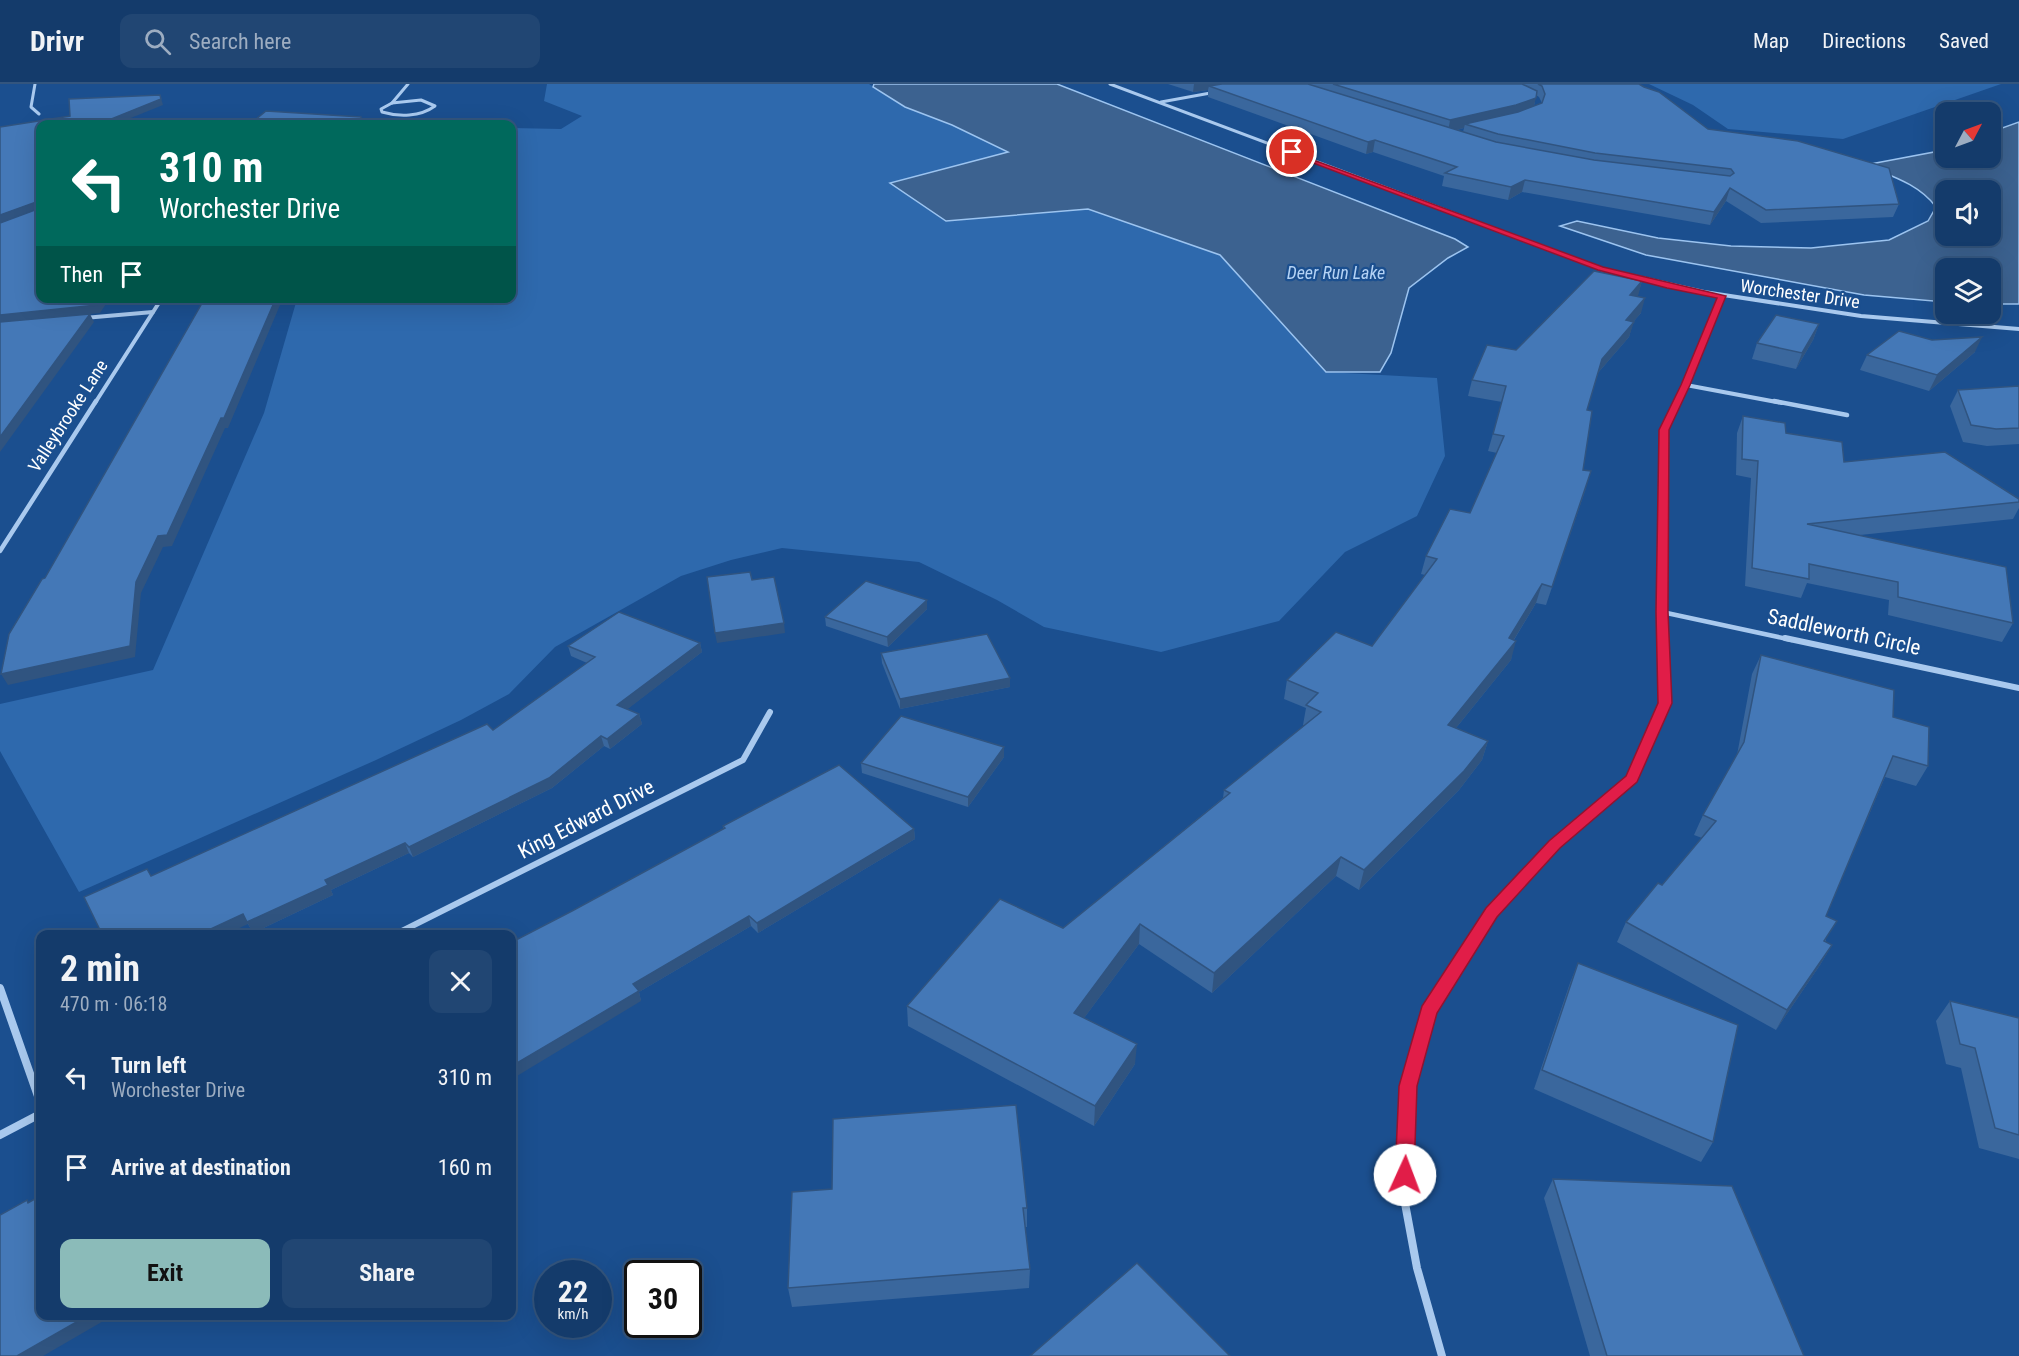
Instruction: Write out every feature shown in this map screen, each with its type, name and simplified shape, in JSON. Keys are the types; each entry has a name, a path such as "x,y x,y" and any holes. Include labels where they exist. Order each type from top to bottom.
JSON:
{"street":[{"path":"35,84 31,107 39,114"},
{"path":"392,103 428,101 435,106 432,110 413,114 382,112 381,109 392,103 408,84"},
{"name":"Worchester Drive","path":"1110,84 1601,268 1667,286 1880,319 2019,329"},
{"path":"1159,102 1227,90"},
{"path":"1442,1356 1417,1268 1404,1198 1408,1086 1429,1011 1491,913 1554,844 1632,779 1665,703 1662,612 1664,430 1686,385 1722,296"},
{"name":"Valleybrooke Lane","path":"0,551 159,303"},
{"path":"82,318 153,312"},
{"path":"1686,385 1847,415"},
{"name":"Saddleworth Circle","path":"1662,612 2019,688"},
{"name":"King Edward Drive","path":"404,930 743,759 770,712"},
{"path":"0,988 36,1091"},
{"path":"0,1135 36,1116"}],"shaded area":[{"path":"547,84 869,84 905,107 952,125 1009,152 1043,212 1088,209 1220,255 1326,372 1437,378 1445,456 1417,516 1345,552 1279,621 1161,652 1044,627 997,600 919,562 782,548 731,560 681,576 555,647 509,694 461,720 79,892 0,751 0,704 153,670 264,413 296,303 516,303 516,128 561,129 582,116 544,101"},
{"path":"1649,84 2001,84 1949,102 1935,102 1935,107 1843,139 1728,129 1693,105"}],"water":[{"name":"Deer Run Lake","path":"874,84 1057,84 1455,239 1468,247 1448,258 1409,288 1391,353 1380,372 1326,372 1220,255 1088,209 946,221 890,183 1008,152 952,125 905,107 873,87"},
{"path":"2019,122 2019,304 2001,304 2001,258 1935,258 1935,301 1864,295 1646,255 1560,226 1577,221 1658,238 1731,246 1811,248 1889,240 1928,221 1935,209 1935,246 2001,246 2001,180 1935,180 1935,206 1913,187 1865,165 1935,152 1935,168 2001,168 2001,128"}],"building":[{"path":"1308,84 1496,142 1594,160 1730,176 1734,173 1731,169 1595,153 1498,134 1465,124 1518,112 1542,103 1545,94 1542,86 1538,84 1639,84 1659,92 1708,129 1798,141 1889,168 1899,204 1766,210 1730,188 1714,212 1525,180 1511,187 1445,173 1457,167 1375,140 1368,142 1209,86"},
{"path":"1333,84 1522,84 1537,91 1536,98 1516,105 1450,120"},
{"path":"160,95 161,99 109,120 45,120 70,116 69,99"},
{"path":"266,111 361,117 361,120 255,120"},
{"path":"36,121 36,202 0,215 0,127"},
{"path":"36,210 36,303 98,303 97,305 0,315 0,223"},
{"path":"1594,271 1642,281 1630,295 1645,298 1626,320 1634,322 1602,359 1587,410 1592,411 1583,470 1591,471 1552,587 1542,584 1509,638 1516,641 1448,725 1488,741 1464,771 1364,870 1341,857 1214,973 1140,924 1074,1013 1137,1044 1095,1106 907,1006 1000,899 1063,928 1230,793 1224,790 1321,712 1306,705 1318,693 1287,680 1336,632 1372,646 1437,559 1426,556 1450,509 1470,513 1504,436 1493,434 1506,386 1472,380 1487,345 1516,350"},
{"path":"202,303 274,303 224,418 221,418 167,535 158,536 136,582 130,646 1,674 9,634 42,579 45,578"},
{"path":"90,314 0,437 0,322"},
{"path":"1776,315 1819,324 1802,353 1757,343"},
{"path":"1899,331 1932,340 1982,337 1937,375 1867,355"},
{"path":"2019,386 2019,428 1996,429 1971,425 1958,390"},
{"path":"1743,416 1785,423 1786,433 1842,442 1844,462 1945,452 2019,499 2019,502 1807,524 2006,567 2013,623 1898,597 1898,582 1809,564 1809,579 1752,568 1758,461 1742,459"},
{"path":"750,572 752,580 774,577 784,623 715,633 707,577"},
{"path":"866,581 927,600 887,637 825,617"},
{"path":"619,612 700,643 617,705 639,714 607,739 601,736 549,778 409,847 405,843 325,880 328,885 247,922 243,914 209,930 100,930 84,897 147,869 151,876 487,724 493,730 595,657 568,646"},
{"path":"987,634 1010,678 900,699 881,653"},
{"path":"1761,655 1894,690 1893,717 1929,727 1928,766 1893,756 1826,916 1837,921 1824,941 1832,945 1787,1010 1626,922 1658,883 1662,885 1716,821 1703,815 1744,742"},
{"path":"901,716 1004,747 968,797 861,763"},
{"path":"839,765 914,829 757,923 749,916 633,984 639,991 516,1064 516,940 725,828 723,826"},
{"path":"1578,963 1738,1025 1713,1142 1542,1070"},
{"path":"1950,1001 2019,1018 2019,1135 1995,1128 1975,1048 1960,1044"},
{"path":"1016,1105 1027,1208 1023,1208 1030,1269 788,1288 792,1192 832,1189 833,1119"},
{"path":"1553,1179 1732,1186 1804,1356 1607,1356"},
{"path":"36,1198 36,1320 80,1320 17,1356 0,1356 0,1215 27,1200 28,1203"},
{"path":"1137,1263 1230,1356 1030,1356"}],"route":[{"path":"1292,152 1601,268 1667,286 1722,296 1686,385 1664,430 1662,612 1665,703 1632,779 1554,844 1491,913 1429,1011 1408,1086 1405,1175"}]}
